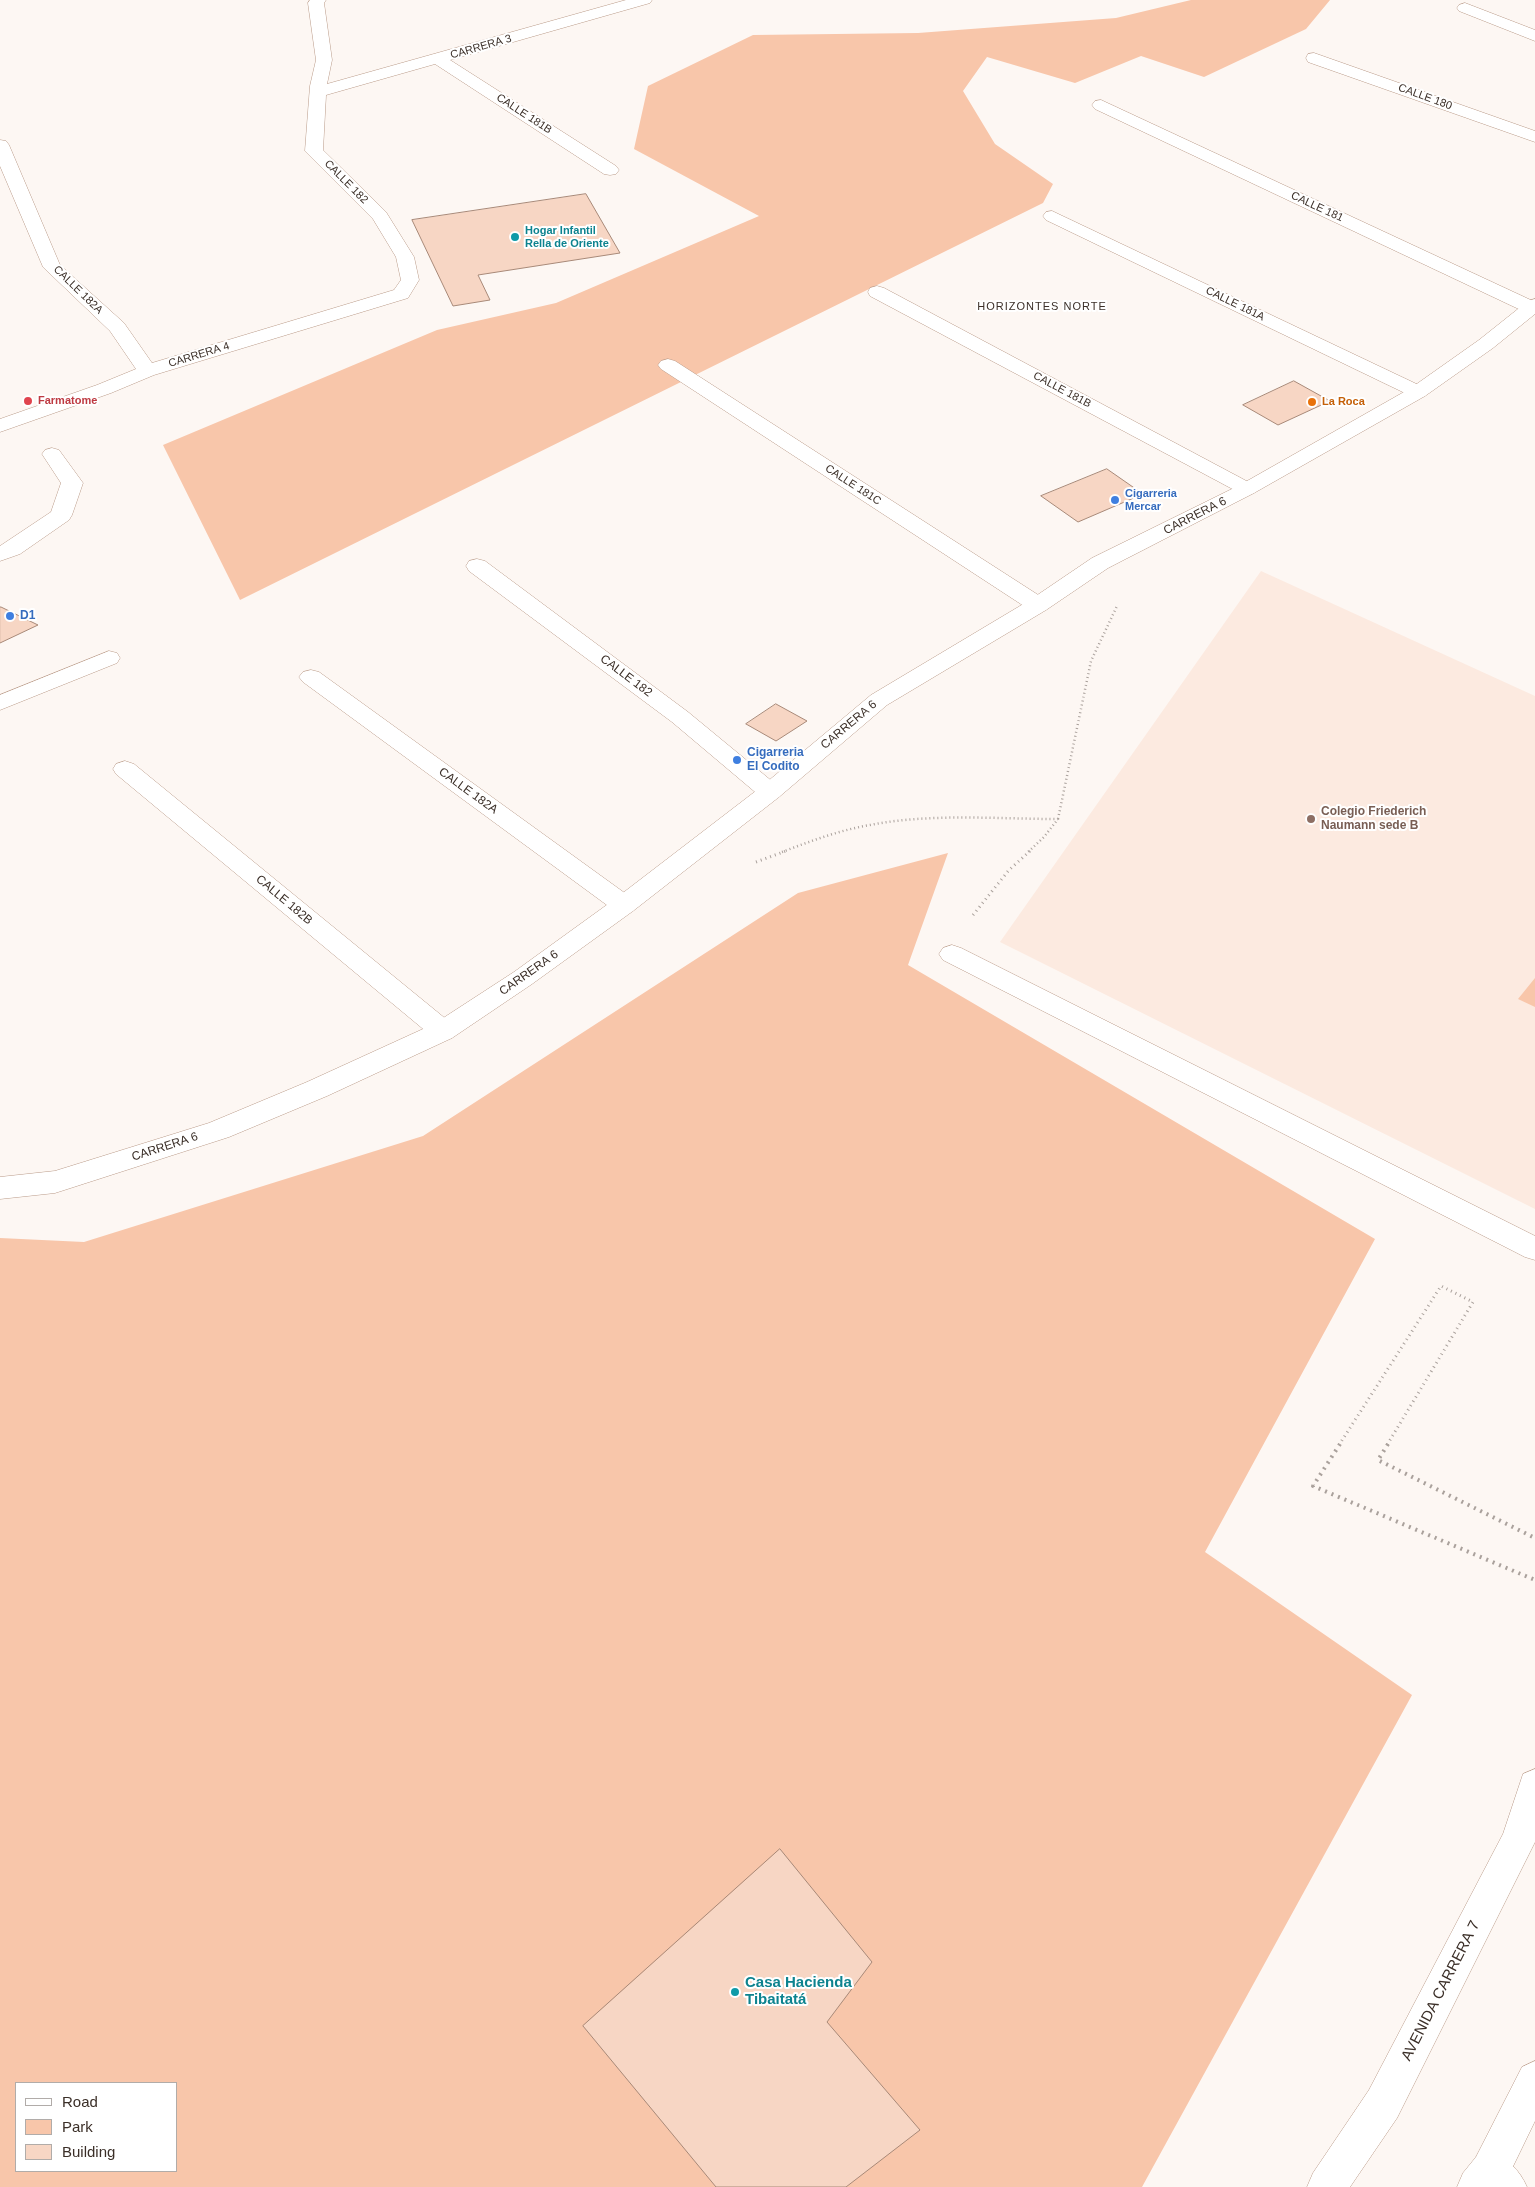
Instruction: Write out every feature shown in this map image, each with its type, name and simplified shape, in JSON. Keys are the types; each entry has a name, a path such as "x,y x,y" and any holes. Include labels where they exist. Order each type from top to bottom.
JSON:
{"street":[{"name":"CALLE 182","path":"318,0 316,3 324,60 318,92 314,151 380,216 406,257 410,280 401,294"},
{"name":"CARRERA 3","path":"318,92 644,0"},
{"path":"1465,8 1535,36"},
{"name":"CALLE 180","path":"1314,58 1535,137"},
{"name":"CALLE 181B","path":"438,59 610,170"},
{"name":"CALLE 181","path":"1101,105 1534,307"},
{"name":"CALLE 182A","path":"0,145 52,267 116,328 146,371"},
{"name":"CALLE 181A","path":"1052,216 1418,392"},
{"name":"CALLE 181B","path":"877,292 1246,490"},
{"name":"CARRERA 4","path":"0,426 104,389 146,371 401,294"},
{"name":"CARRERA 6","path":"0,1188 55,1182 219,1130 317,1089 443,1031 523,978 624,905 770,792 879,700 1038,605 1100,563 1246,490 1418,392 1534,307"},
{"name":"CALLE 181C","path":"668,365 1038,605"},
{"path":"0,554 12,549 61,515 72,483 52,454"},
{"name":"CALLE 182","path":"477,566 680,716 770,792"},
{"path":"0,703 109,658"},
{"name":"CALLE 182A","path":"311,677 624,905"},
{"name":"CALLE 182B","path":"125,769 443,1031"},
{"path":"952,954 1535,1249"},
{"name":"AVENIDA CARRERA 7","path":"1327,2187 1383,2104 1519,1838 1535,1785"},
{"path":"1491,2182 1535,2080"}],"path":[{"path":"952,954 966,924 1009,870 1044,837 1058,819 1091,661 1150,538"},
{"path":"684,857 733,871 823,836 886,822 962,819 1058,819"},
{"path":"1535,1538 1378,1460 1473,1302 1441,1286 1313,1486 1535,1580"}],"shaded area":[{"name":"Colegio Friederich Naumann sede B","path":"1261,571 1535,696 1535,1209 1000,942"}],"green space":[{"path":"1191,0 1330,0 1306,29 1204,77 1141,56 1075,83 987,57 963,91 995,144 1053,184 1043,203 240,600 163,445 437,330 556,303 759,216 634,149 648,86 753,35 918,33 1116,18"},
{"path":"948,853 908,965 1375,1239 1205,1552 1412,1695 1142,2187 0,2187 0,1238 84,1242 423,1136 798,893"},
{"path":"1535,978 1535,1007 1518,999"}],"building":[{"name":"Hogar Infantil Rella de Oriente","path":"586,194 620,253 478,275 490,300 453,306 412,220"},
{"path":"1294,381 1330,401 1278,425 1243,405"},
{"path":"1107,469 1143,494 1078,522 1041,496"},
{"name":"D1","path":"1,607 38,625 0,643"},
{"path":"776,704 807,721 776,741 746,724"},
{"name":"Casa Hacienda Tibaitatá","path":"780,1849 872,1962 827,2022 920,2130 846,2187 716,2187 583,2026"}],"place":[{"name":"Hogar Infantil Rella de Oriente","path":"515,237"},
{"name":"Farmatome","path":"28,401"},
{"name":"La Roca","path":"1312,402"},
{"name":"Cigarreria Mercar","path":"1115,500"},
{"name":"D1","path":"10,616"},
{"name":"Cigarreria El Codito","path":"737,760"},
{"name":"Colegio Friederich Naumann sede B","path":"1311,819"},
{"name":"Casa Hacienda Tibaitatá","path":"735,1992"}],"district":[{"name":"HORIZONTES NORTE","path":"1042,307"}]}
